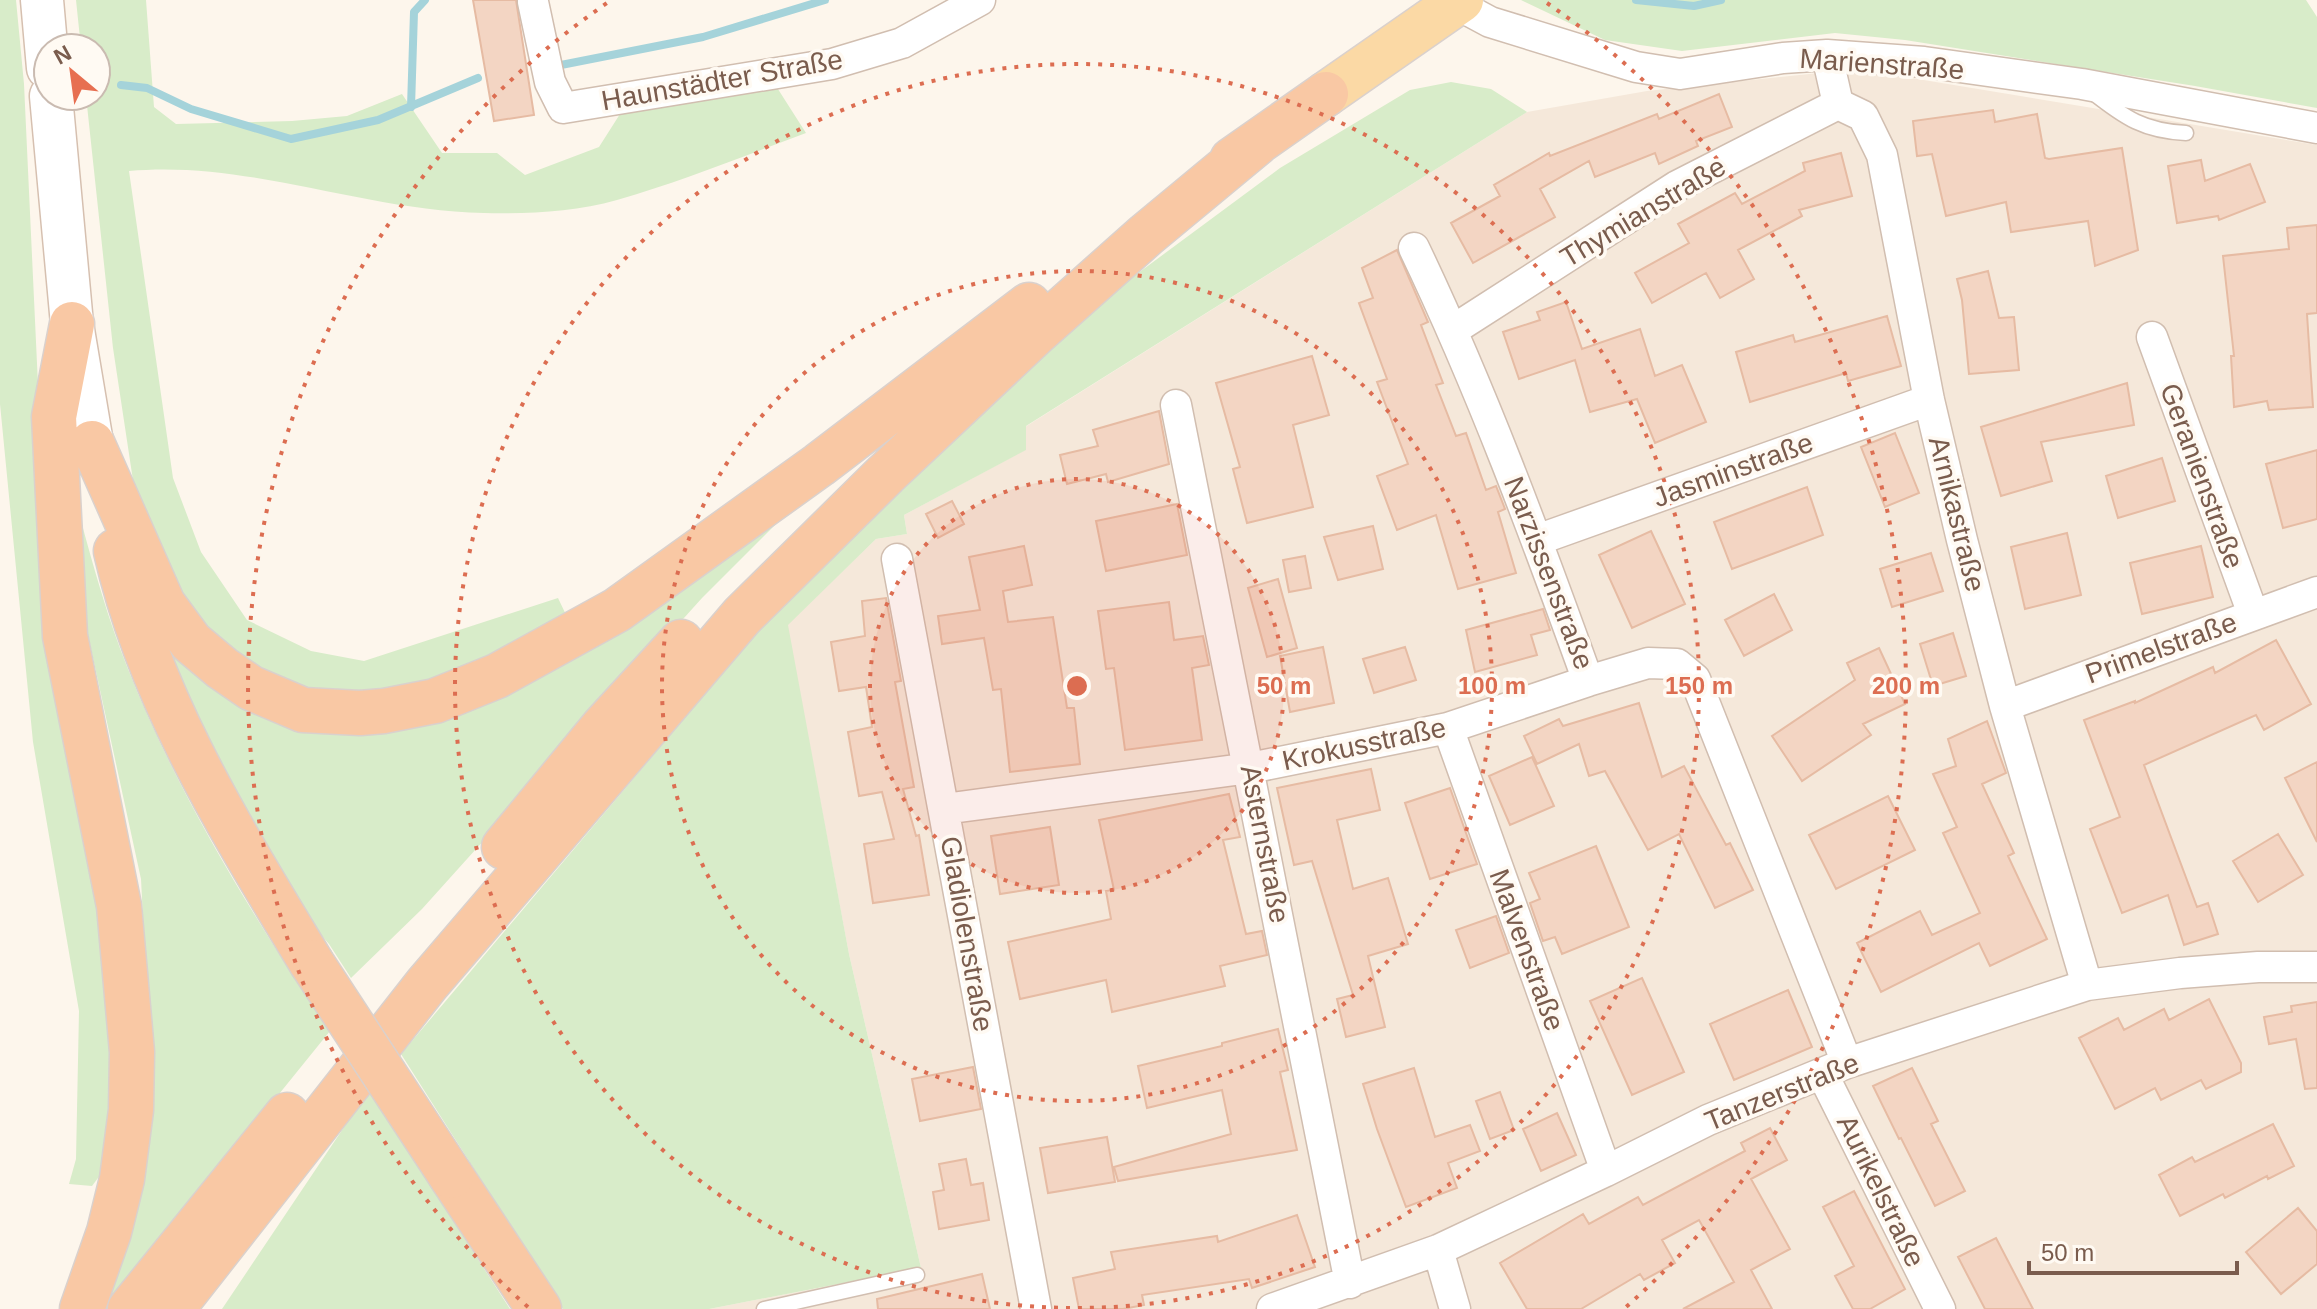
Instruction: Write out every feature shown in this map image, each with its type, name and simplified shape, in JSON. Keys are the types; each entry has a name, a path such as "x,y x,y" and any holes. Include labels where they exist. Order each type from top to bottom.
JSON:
{"highway":[{"path":"92,443 163,604 191,642 222,668 251,688 303,710 360,713 435,701 497,676 617,610 819,465 1139,223 1326,94"},
{"path":"172,1309 427,984 742,616 886,474 1037,332 1146,235 1257,143"},
{"path":"130,1309 603,727 740,581 864,458 1024,309"},
{"path":"72,324 54,417 65,636 119,906 132,1052 131,1110 122,1179 109,1232 82,1309"},
{"path":"92,443 125,590 175,723 229,825 311,962 539,1309"},
{"path":"205,1309 260,1197"}],"main road":[{"path":"42,0 45,32"},
{"path":"1326,94 1455,1"},
{"path":"52,112 72,324 92,443"}],"street":[{"name":"Haunstädter Straße","path":"533,2 550,82 563,108 832,64 902,43 980,0"},
{"name":"Marienstraße","path":"1455,1 1490,22 1636,67 1680,74 1783,58 1827,55 1924,62 2082,84 2317,128"},
{"path":"1827,55 1838,104"},
{"name":"Thymianstraße","path":"1453,330 1677,186 1838,104"},
{"name":"Arnikastraße","path":"1838,104 1863,116 1882,155 1929,400 1962,540 2005,706 2087,985"},
{"name":"Narzissenstraße","path":"1414,248 1453,330 1537,540 1588,681 1648,663 1677,664 1695,679 1835,1068"},
{"name":"Geranienstraße","path":"2152,337 2253,614"},
{"name":"Jasminstraße","path":"1537,540 1929,400"},
{"name":"Asternstraße","path":"1176,405 1350,1283"},
{"name":"Gladiolenstraße","path":"897,559 1036,1309"},
{"name":"Primelstraße","path":"2005,706 2317,592"},
{"name":"Krokusstraße","path":"944,809 1250,768 1448,728 1588,681"},
{"name":"Malvenstraße","path":"1448,728 1606,1171"},
{"name":"Tanzerstraße","path":"1272,1309 1438,1250 1708,1120 1835,1068 2087,985 2180,973 2258,967 2317,967"},
{"name":"Aurikelstraße","path":"1835,1068 1940,1309"},
{"path":"1438,1250 1455,1309"}],"lane":[{"path":"2082,84 2114,110 2156,131 2186,133"},
{"path":"764,1309 917,1275"}],"shaded area":[{"path":"1857,69 2317,145 2317,1309 709,1309 921,1268 849,954 787,625 876,539 907,534 904,515 1025,450 1025,427 1527,112 1647,91"}],"green space":[{"path":"0,0 16,0 24,84 38,385 115,982 111,1109 104,1170 92,1186 69,1184 76,1159 79,1011 33,742 0,404"},
{"path":"76,0 146,0 154,107 176,124 292,121 347,116 402,94 442,153 497,153 525,175 599,147 620,114 776,86 806,133 641,193 568,210 484,213 439,210 218,173 129,171 173,478 201,552 247,620 311,651 364,661 558,598 569,621 484,663 413,687 336,698 269,682 207,645 163,579 134,487 113,348 88,112 112,112 112,32 79,32"},
{"path":"1521,0 2306,0 2317,17 2317,108 1905,40 1835,33 1682,51 1605,40"},
{"path":"1451,82 1491,89 1527,112 1026,426 1026,450 904,515 907,534 876,539 788,625 849,954 921,1268 709,1309 563,1309 401,1054 769,618 1008,389 1118,288 1280,168 1410,90"},
{"path":"826,474 702,598 422,909 351,978 329,944 306,918 211,747 153,622 181,654 396,722"},
{"path":"80,517 121,650 170,764 219,855 330,1031 106,1308 102,1301 148,1017 141,879 82,607"},
{"path":"369,1090 510,1309 222,1309"}],"building":[{"path":"473,0 516,0 534,115 494,121"},
{"path":"1719,94 1732,127 1696,141 1698,146 1659,164 1655,153 1595,177 1589,161 1540,189 1555,217 1473,263 1451,223 1500,196 1494,185 1549,153 1550,156 1657,114 1659,119"},
{"path":"1993,110 1995,122 2037,114 2045,158 2122,148 2138,250 2095,266 2088,221 2011,232 2006,202 1946,216 1932,154 1917,156 1913,121"},
{"path":"1841,153 1852,196 1799,210 1802,216 1738,250 1754,279 1720,298 1706,273 1652,303 1635,273 1689,243 1678,224 1735,193 1742,204 1805,171 1803,163"},
{"path":"2201,160 2205,181 2250,164 2265,202 2219,220 2218,216 2177,223 2168,166"},
{"path":"2317,225 2317,313 2307,314 2313,407 2269,410 2267,401 2234,407 2231,356 2234,356 2223,256 2289,249 2287,228"},
{"path":"1397,250 1428,322 1421,325 1443,383 1436,385 1456,436 1466,433 1486,490 1496,486 1505,509 1498,512 1516,573 1458,589 1436,515 1397,530 1377,476 1408,464 1377,382 1387,379 1359,303 1373,298 1362,268"},
{"path":"1988,271 1999,318 2014,317 2019,370 1969,374 1957,279"},
{"path":"1566,302 1582,349 1640,329 1655,376 1682,365 1706,422 1655,443 1637,399 1590,412 1575,360 1519,379 1503,332 1540,320 1537,312"},
{"path":"1887,316 1901,366 1848,381 1846,373 1750,402 1736,352 1793,335 1795,342"},
{"path":"1312,356 1329,415 1293,425 1313,507 1247,523 1233,469 1240,467 1216,383"},
{"path":"2127,383 2134,425 2041,442 2052,481 2001,496 1981,427"},
{"path":"1159,411 1169,464 1108,482 1106,474 1067,484 1060,455 1098,446 1093,430"},
{"path":"1895,433 1919,493 1885,507 1861,447"},
{"path":"2317,450 2317,519 2283,528 2266,464"},
{"path":"2162,458 2175,501 2118,518 2106,476"},
{"path":"1807,487 1823,535 1732,569 1714,522"},
{"path":"952,501 964,524 938,538 926,514"},
{"path":"1177,504 1187,555 1106,571 1096,521"},
{"path":"1373,526 1383,569 1338,580 1324,537"},
{"path":"1651,531 1685,604 1632,628 1599,555"},
{"path":"2067,533 2081,595 2025,609 2011,547"},
{"path":"1024,546 1032,585 1003,591 1008,622 1053,617 1067,708 1074,708 1080,764 1010,772 1001,689 993,690 984,638 942,644 938,616 980,610 969,557"},
{"path":"2201,546 2213,597 2142,614 2130,563"},
{"path":"1931,553 1943,591 1892,607 1880,569"},
{"path":"1305,556 1311,588 1289,592 1283,560"},
{"path":"1278,579 1297,648 1267,657 1248,588"},
{"path":"1774,594 1792,630 1744,656 1725,620"},
{"path":"886,598 901,681 895,682 914,787 903,789 916,836 919,835 929,895 873,903 864,844 894,839 882,792 859,796 848,732 872,727 866,687 839,691 831,642 865,636 862,601"},
{"path":"1169,602 1174,640 1203,636 1209,665 1192,668 1202,740 1125,750 1114,668 1106,669 1098,611"},
{"path":"1543,609 1550,630 1531,635 1537,655 1475,672 1466,630"},
{"path":"1953,633 1966,676 1933,686 1920,644"},
{"path":"2276,640 2311,704 2264,730 2256,715 2144,765 2197,907 2208,903 2218,934 2184,945 2168,895 2122,913 2090,829 2120,817 2084,720 2135,703 2213,667 2215,673"},
{"path":"1323,647 1334,703 1290,712 1280,656"},
{"path":"1405,647 1416,680 1374,693 1363,659"},
{"path":"1879,648 1905,704 1863,724 1871,735 1802,781 1772,736 1855,680 1847,663"},
{"path":"1639,703 1662,777 1684,766 1726,845 1730,843 1753,890 1715,908 1679,834 1648,850 1605,771 1589,776 1579,744 1537,764 1524,736 1559,719 1563,726"},
{"path":"1987,721 2006,773 1982,784 2014,853 2008,856 2047,939 1990,966 1979,943 1881,992 1857,943 1920,911 1932,935 1980,913 1943,833 1957,827 1933,774 1956,766 1948,739"},
{"path":"1532,757 1554,806 1510,825 1489,776"},
{"path":"2317,762 2317,842 2285,778"},
{"path":"1371,769 1380,810 1337,820 1353,889 1388,878 1408,944 1368,956 1385,1027 1346,1037 1337,999 1353,995 1312,861 1294,865 1277,788"},
{"path":"1450,788 1477,864 1430,879 1405,803"},
{"path":"1229,794 1240,837 1223,840 1246,934 1262,931 1267,955 1220,966 1225,986 1112,1012 1106,980 1020,999 1008,942 1111,919 1106,891 1114,890 1099,820"},
{"path":"1888,796 1915,850 1836,889 1809,835"},
{"path":"1050,827 1059,885 1000,894 991,836"},
{"path":"2278,834 2303,875 2258,902 2233,861"},
{"path":"1596,846 1629,927 1562,954 1555,937 1543,941 1530,903 1540,899 1529,873"},
{"path":"1496,916 1509,953 1470,968 1456,930"},
{"path":"1642,978 1684,1072 1632,1095 1590,1001"},
{"path":"1788,990 1812,1047 1734,1080 1710,1024"},
{"path":"2209,999 2241,1063 2241,1072 2206,1089 2201,1080 2161,1100 2155,1088 2115,1109 2079,1038 2118,1018 2124,1030 2164,1009 2169,1020"},
{"path":"2317,1002 2317,1088 2305,1089 2296,1039 2269,1044 2264,1017 2292,1012 2291,1006"},
{"path":"1278,1029 1288,1070 1280,1072 1297,1150 1118,1181 1114,1167 1231,1134 1222,1090 1147,1108 1138,1066"},
{"path":"973,1067 981,1109 920,1121 912,1079"},
{"path":"1414,1068 1435,1137 1470,1125 1480,1151 1448,1163 1457,1188 1406,1207 1363,1084"},
{"path":"1912,1068 1938,1121 1931,1124 1965,1191 1935,1206 1873,1086"},
{"path":"1500,1092 1514,1130 1490,1139 1476,1101"},
{"path":"1557,1113 1576,1155 1541,1171 1523,1129"},
{"path":"2273,1124 2294,1166 2225,1198 2223,1194 2180,1216 2159,1175 2192,1157 2195,1162"},
{"path":"1770,1128 1787,1160 1751,1179 1790,1249 1751,1270 1772,1309 1683,1309 1734,1282 1699,1220 1662,1240 1675,1263 1644,1280 1640,1274 1581,1309 1527,1309 1500,1263 1583,1214 1589,1224 1638,1197 1643,1205 1745,1151 1741,1143"},
{"path":"1107,1137 1115,1182 1048,1193 1040,1148"},
{"path":"966,1159 971,1185 983,1183 989,1220 939,1229 933,1192 944,1190 939,1164"},
{"path":"1854,1191 1905,1289 1870,1309 1853,1309 1835,1276 1854,1266 1823,1207"},
{"path":"2298,1208 2317,1231 2317,1264 2281,1294 2246,1252"},
{"path":"1297,1215 1315,1267 1252,1288 1249,1279 1142,1295 1144,1305 1123,1309 1079,1309 1073,1278 1115,1269 1111,1252 1217,1236 1218,1242"},
{"path":"1996,1238 2033,1309 1985,1309 1958,1257"},
{"path":"982,1274 990,1309 878,1309 877,1299"}],"waterway":[{"path":"411,107 414,12 425,0"},
{"path":"561,65 703,37 825,0"},
{"path":"1636,0 1694,6 1721,0"},
{"path":"121,85 147,88 191,109 291,139 378,120 478,78"}]}
